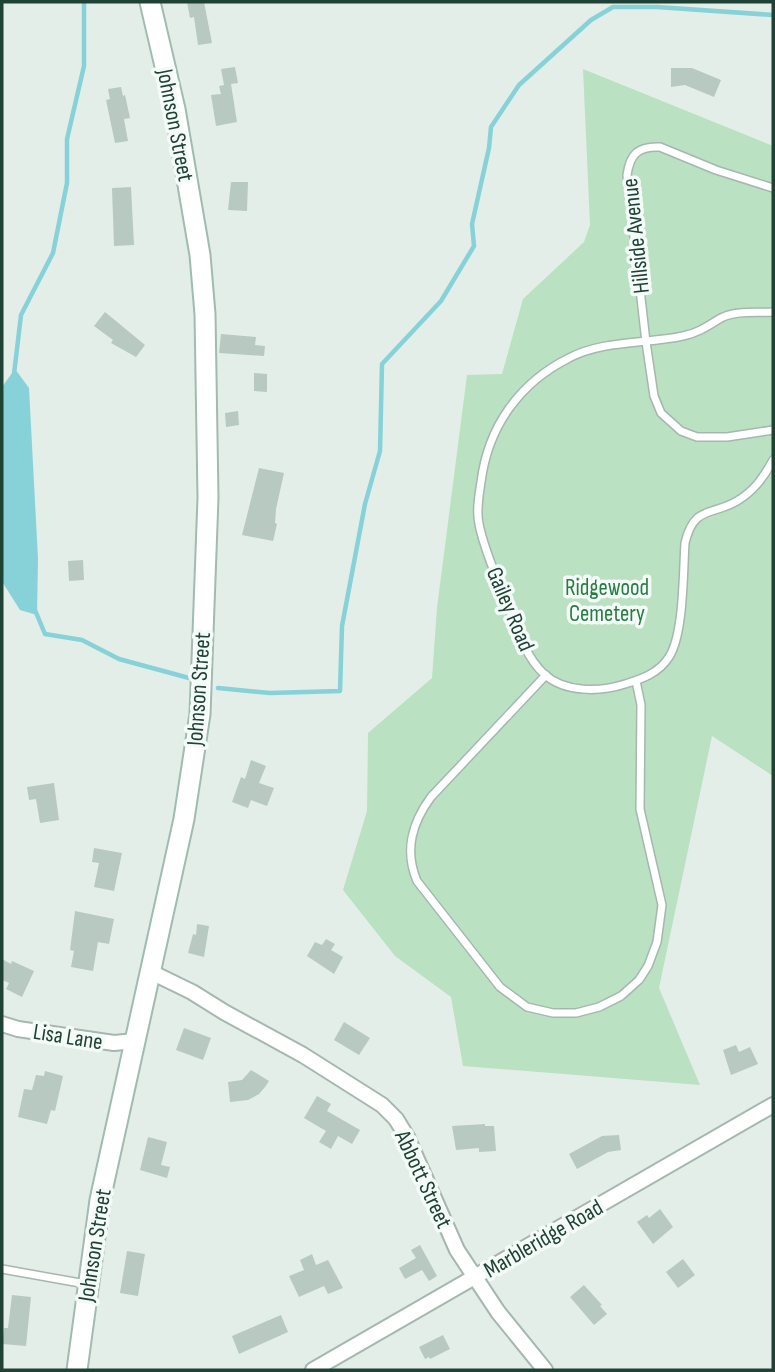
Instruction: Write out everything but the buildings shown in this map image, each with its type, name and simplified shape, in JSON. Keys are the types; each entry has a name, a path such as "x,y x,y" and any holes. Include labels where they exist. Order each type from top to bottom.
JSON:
{"street":[{"name":"Johnson Street","path":"77,1370 100,1200 184,820 200,714 208,498 206,328 200,255 175,109 150,2"},
{"name":"Abbott Street","path":"151,972 303,1055 382,1105 396,1119 457,1250 517,1338 545,1370"},
{"name":"Lisa Lane","path":"2,1024 18,1029 114,1043 135,1041"},
{"name":"Marbleridge Road","path":"313,1370 773,1105"}],"lane":[{"name":"Hillside Avenue","path":"646,342 627,175 629,163 637,152 660,147 716,170 773,188"},
{"name":"Gailey Road","path":"773,312 722,317 708,328 691,335 597,348 570,357 543,373 522,391 505,413 483,465 478,522 487,552 530,656 546,676 567,685 590,690 613,688 659,670 670,657 677,641 687,531 696,519 712,509 735,503 752,491 773,460"},
{"path":"646,342 654,396 661,413 681,430 697,437 727,437 773,430"},
{"path":"546,676 419,813 410,841 410,866 417,881 500,987 527,1007 553,1013 576,1013 599,1007 621,996 639,980 648,966 657,942 662,905 640,809 641,705 636,681"},
{"path":"2,1269 87,1284"}],"green space":[{"name":"Ridgewood Cemetery","path":"583,69 773,146 773,776 712,736 659,988 700,1085 463,1066 451,997 395,956 343,890 367,811 368,733 432,678 437,608 467,375 502,374 523,299 584,242 590,225"}],"water":[{"path":"15,369 29,388 38,559 37,615 20,610 3,583 2,387"}],"waterway":[{"path":"14,374 21,315 53,253 67,183 67,139 84,66 84,2"},
{"path":"218,688 270,693 340,691 342,626 365,504 380,451 382,364 441,301 474,246 472,224 491,127 519,85 591,20 613,7 657,7 773,15"},
{"path":"35,610 45,634 82,640 119,659 189,678"}]}
